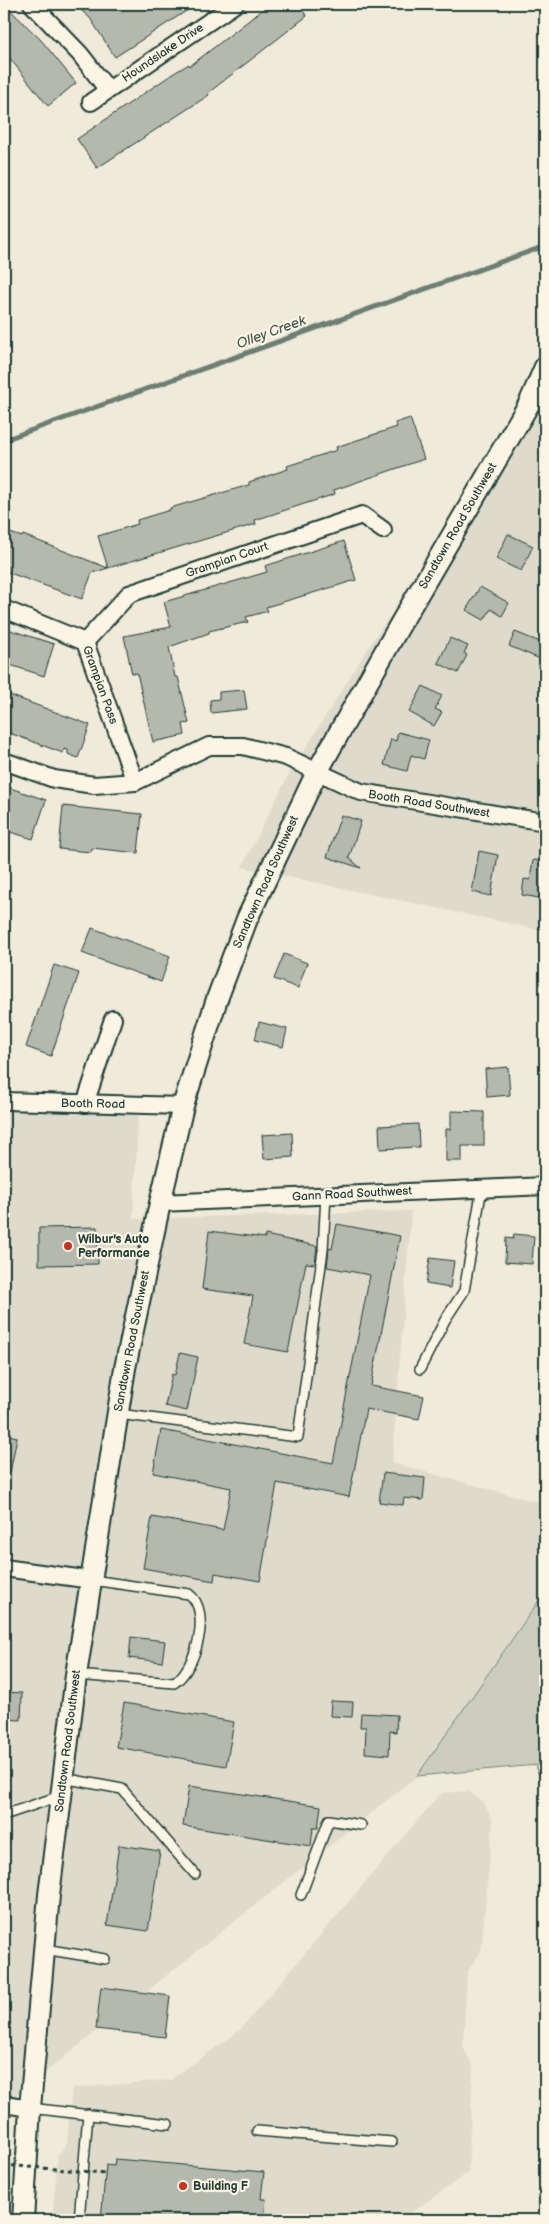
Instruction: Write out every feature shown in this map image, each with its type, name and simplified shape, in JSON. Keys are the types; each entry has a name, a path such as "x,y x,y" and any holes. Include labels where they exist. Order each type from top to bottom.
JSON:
{"street":[{"path":"32,4 80,54 108,90"},
{"name":"Houndslake Drive","path":"91,102 234,4"},
{"name":"Sandtown Road Southwest","path":"23,2220 30,2108 44,1949 76,1675 117,1414 160,1203 183,1106 217,1000 247,919 317,772 401,623 529,404 545,367"},
{"name":"Grampian Court","path":"85,642 129,594 362,515 383,530"},
{"name":"Grampian Pass","path":"4,609 85,642 135,782"},
{"name":"Booth Road Southwest","path":"135,782 209,746 249,748 286,758 361,792 545,822"},
{"path":"4,761 54,779 94,786 135,782"},
{"path":"85,1104 113,1019"},
{"name":"Booth Road","path":"4,1101 183,1106"},
{"name":"Gann Road Southwest","path":"160,1203 545,1186"},
{"path":"4,1568 92,1580"},
{"path":"4,2104 30,2108"}],"lane":[{"path":"420,1369 445,1320 464,1291 482,1188"},
{"path":"117,1414 298,1437 323,1250 326,1195"},
{"path":"76,1675 174,1683 182,1678 189,1667 195,1654 198,1639 199,1609 196,1600 189,1594 92,1580"},
{"path":"4,1815 62,1787 122,1788 194,1874"},
{"path":"301,1895 328,1820 361,1825"},
{"path":"44,1949 105,1959"},
{"path":"30,2108 168,2124"},
{"path":"79,2220 88,2114"},
{"path":"257,2131 392,2142"}],"path":[{"path":"4,2165 105,2173"}],"shaded area":[{"path":"545,369 545,931 242,867 287,778 372,642 481,488"},
{"path":"139,1103 133,1219 411,1211 392,1463 545,1504 545,1592 417,1776 4,2105 4,1112"},
{"path":"545,1592 545,1799 536,1765 417,1776"},
{"path":"468,1791 484,1803 493,1821 481,1951 467,1973 463,2047 473,2066 468,2173 400,2220 52,2220 58,2155 67,2144 72,2088 170,2080 239,2031 434,1801 442,1793"}],"building":[{"path":"4,4 41,40 76,83 48,106 4,51"},
{"path":"74,4 197,4 115,57 90,18"},
{"path":"270,4 297,4 307,16 208,93 209,95 97,168 77,139 171,75 189,64 190,66"},
{"path":"410,418 424,459 334,490 335,494 255,520 256,524 108,568 98,536 138,524 137,520 170,510 170,508 249,485 249,482 288,469 287,466 337,450 336,447 397,427 395,423"},
{"path":"4,531 22,537 23,535 108,568 92,573 82,599 4,571"},
{"path":"508,534 533,546 521,571 496,559"},
{"path":"344,541 356,580 266,607 268,611 246,617 248,622 209,631 209,633 169,647 175,677 178,677 189,723 183,724 185,735 153,742 137,673 132,674 124,636 171,627 164,602 267,572 265,566"},
{"path":"480,587 509,603 502,616 491,609 484,620 466,610"},
{"path":"4,628 54,644 44,676 4,663"},
{"path":"515,632 545,644 545,661 509,646"},
{"path":"450,638 468,646 464,653 467,655 458,673 438,663"},
{"path":"423,686 442,696 435,709 442,712 434,726 409,712"},
{"path":"244,690 247,709 211,713 210,700 219,699 219,692"},
{"path":"4,693 90,725 78,758 68,754 68,750 64,749 63,753 4,731"},
{"path":"398,732 429,740 424,759 411,755 407,771 384,765 391,739 396,741"},
{"path":"4,786 46,800 33,839 4,830"},
{"path":"63,806 142,814 138,853 92,848 91,852 59,849"},
{"path":"341,815 361,821 349,858 361,868 327,857"},
{"path":"479,851 498,855 491,896 472,892"},
{"path":"533,860 545,862 545,899 522,895 524,879 530,880"},
{"path":"92,928 170,956 161,982 82,953"},
{"path":"284,954 307,963 298,988 274,979"},
{"path":"54,965 79,973 51,1056 26,1047"},
{"path":"259,1022 287,1029 283,1047 255,1040"},
{"path":"508,1067 510,1095 487,1097 485,1069"},
{"path":"451,1111 484,1112 484,1146 462,1146 462,1161 446,1161 446,1129 451,1129"},
{"path":"418,1124 419,1147 380,1149 379,1126"},
{"path":"292,1133 293,1157 264,1159 262,1135"},
{"path":"337,1224 400,1236 371,1386 424,1396 419,1419 366,1409 349,1497 277,1483 260,1581 215,1573 214,1581 143,1568 152,1517 223,1530 231,1488 153,1473 161,1430 333,1463 370,1275 327,1267 329,1248 332,1249"},
{"name":"Wilbur's Auto Performance","path":"97,1227 98,1264 39,1265 39,1228"},
{"path":"209,1231 265,1238 265,1235 317,1246 315,1264 306,1263 288,1352 244,1344 253,1296 202,1289"},
{"path":"514,1234 534,1236 532,1264 505,1262 506,1238 513,1239"},
{"path":"430,1258 454,1261 450,1288 426,1284"},
{"path":"180,1353 198,1357 187,1411 165,1406 172,1374 175,1375"},
{"path":"4,1434 17,1437 10,1473 4,1473"},
{"path":"383,1473 425,1478 423,1500 404,1498 403,1505 379,1502"},
{"path":"131,1637 165,1641 162,1662 129,1658"},
{"path":"4,1692 22,1693 21,1720 4,1719"},
{"path":"331,1701 353,1702 352,1717 330,1716"},
{"path":"124,1703 234,1722 226,1766 116,1747"},
{"path":"361,1713 397,1715 396,1732 390,1731 389,1755 365,1753 366,1727 360,1727"},
{"path":"189,1786 321,1806 318,1828 313,1828 311,1846 183,1826"},
{"path":"119,1845 160,1851 148,1931 107,1925"},
{"path":"101,1987 170,1996 165,2037 96,2029"},
{"name":"Building F","path":"115,2159 264,2172 261,2199 266,2199 264,2220 101,2220 106,2165 114,2166"}],"waterway":[{"name":"Olley Creek","path":"4,440 545,246"}],"place":[{"name":"Wilbur's Auto Performance","path":"68,1246"},
{"name":"Building F","path":"183,2186"}]}
